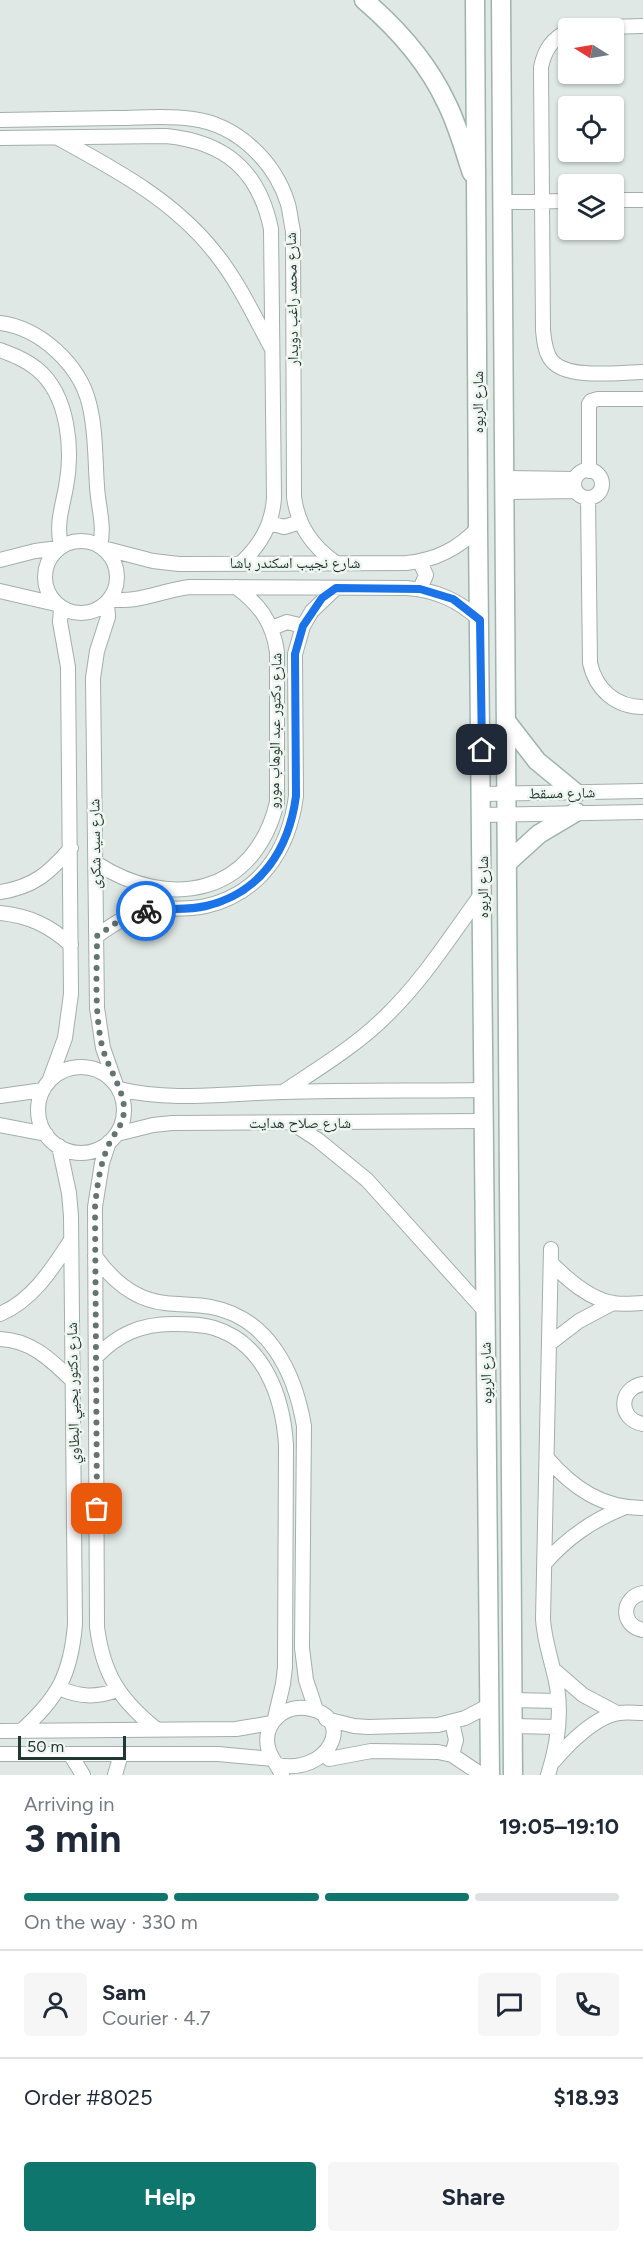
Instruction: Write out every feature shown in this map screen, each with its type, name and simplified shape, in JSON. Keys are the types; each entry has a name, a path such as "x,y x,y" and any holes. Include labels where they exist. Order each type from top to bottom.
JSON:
{"street":[{"path":"364,0 385,18 409,44 430,73 447,104 477,189"},
{"name":"شارع الربوه","path":"475,0 490,1775"},
{"name":"شارع الربوه","path":"501,0 513,1775"},
{"path":"624,27 643,26"},
{"path":"558,38 550,43 544,55 542,67 543,330 545,347 552,361 566,370 580,373 643,372"},
{"path":"476,46 501,44"},
{"name":"شارع محمد راغب دويدار","path":"0,120 156,117 194,119 220,126 263,158 278,180 288,204 293,231 294,497 300,522 309,538 321,552 336,563"},
{"name":"شارع محمد راغب دويدار","path":"0,138 166,136 188,138 228,155 245,170 258,188 267,208 271,229 274,498 270,523 263,538 241,563"},
{"path":"56,137 133,180 164,201 191,226 216,253 237,284 273,352"},
{"path":"624,200 643,200"},
{"path":"502,202 558,201"},
{"path":"0,323 28,332 48,344 65,360 79,379 88,400 93,423 97,494 102,521 102,547"},
{"path":"0,350 22,359 39,370 54,391 63,412 69,461 67,486 58,522 59,547 46,566 44,576 45,586 58,606"},
{"path":"589,471 589,404 591,401 643,399"},
{"path":"504,485 579,489 597,495 602,484 597,474 589,471 580,472 579,489 590,663 600,687 612,699 627,705 643,707"},
{"path":"270,523 284,527 300,522"},
{"name":"شارع نجيب اسكندر باشا","path":"102,547 128,556 178,564 420,562 437,558 452,550 478,528"},
{"path":"0,561 81,540 102,547 111,556 116,566 117,578 115,589 108,601 99,609 80,614 0,591"},
{"path":"420,562 426,576 420,589"},
{"name":"شارع دكتور عبد الوهاب مورو","path":"96,863 133,883 153,888 180,890 200,887 237,870 252,857 268,831 277,802 277,651 272,628 263,611 236,587"},
{"name":"شارع نجيب اسكندر باشا","path":"108,601 135,600 161,591 183,588 420,589 453,599 480,620"},
{"name":"شارع دكتور عبد الوهاب مورو","path":"97,936 123,918 153,909 205,906 226,899 245,889 262,875 276,858 293,818 296,796 295,654 303,626 322,598 336,588"},
{"name":"شارع سيد شكرى","path":"108,601 108,618 97,651 93,678 97,936 99,1028 109,1067 118,1087"},
{"name":"شارع سيد شكرى","path":"47,1085 66,1038 70,1017 71,848 68,668 58,606"},
{"path":"272,628 287,622 303,626"},
{"path":"506,721 537,761 576,793"},
{"name":"شارع مسقط","path":"482,794 643,791"},
{"path":"507,863 539,834 576,812"},
{"name":"شارع مسقط","path":"482,815 643,812"},
{"path":"0,892 21,889 48,871 71,848"},
{"path":"153,888 149,899 153,909"},
{"path":"21,889 24,902 22,915"},
{"path":"282,1092 362,1038 386,1017 428,967 483,892"},
{"path":"0,913 22,915 48,927 71,945"},
{"path":"72,1067 97,1070 108,1076 118,1087 123,1100 124,1112 113,1138 90,1152 80,1153 59,1146 46,1134 41,1124 39,1101 47,1085 60,1072 72,1067"},
{"path":"0,1096 47,1085"},
{"name":"شارع صلاح هدايت","path":"118,1087 140,1094 162,1096 484,1090"},
{"name":"شارع صلاح هدايت","path":"113,1138 172,1123 484,1121"},
{"path":"292,1123 343,1159 367,1180 485,1311"},
{"path":"0,1125 46,1134"},
{"name":"شارع دكتور يحيي البطاوي","path":"113,1138 102,1163 96,1196 97,1627 103,1660 117,1690 134,1711 156,1729"},
{"name":"شارع دكتور يحيي البطاوي","path":"21,1731 43,1712 59,1688 68,1667 75,1624 71,1240 69,1193 59,1146"},
{"path":"0,1314 20,1303 34,1291 71,1240"},
{"path":"95,1256 117,1282 130,1292 163,1303 213,1307 260,1329 290,1374 297,1390 304,1426 302,1648 306,1680 321,1714 332,1728 334,1738 333,1749 321,1768"},
{"path":"550,1770 558,1727 558,1701 553,1669 544,1636 551,1256 579,1287 613,1304"},
{"path":"145,1326 146,1299"},
{"path":"549,1344 579,1321 613,1304 643,1303"},
{"path":"96,1357 118,1337 145,1326 195,1324 213,1327 244,1343 256,1356 278,1396 285,1426 286,1445 285,1649 283,1684 267,1741 277,1766"},
{"path":"0,1339 25,1343 39,1351 72,1380"},
{"path":"643,1384 627,1392 623,1405 628,1418 633,1422 643,1424"},
{"path":"486,1402 510,1401"},
{"path":"547,1458 562,1475 594,1497 623,1508 643,1508"},
{"path":"544,1564 580,1530 623,1508"},
{"path":"643,1593 633,1597 626,1606 626,1612 629,1622 643,1630"},
{"path":"489,1629 512,1629"},
{"path":"553,1669 583,1695 617,1713 643,1713"},
{"path":"59,1688 70,1693 88,1696 117,1690"},
{"path":"512,1700 558,1701"},
{"path":"0,1731 236,1729 274,1721 288,1709 297,1707 321,1714 340,1723 368,1727 438,1725 452,1722 490,1706"},
{"path":"550,1770 580,1734 617,1713"},
{"path":"452,1722 456,1740 452,1755"},
{"path":"512,1726 558,1727"},
{"path":"0,1754 239,1755 297,1774 308,1773 371,1751 438,1752 452,1755 482,1775"},
{"path":"70,1754 83,1775"},
{"path":"115,1775 122,1754"}],"way so far":[{"path":"97,1509 95,1207 102,1163 110,1142 122,1123 124,1112 123,1100 109,1067 99,1028 97,936 123,918 146,911"}],"route":[{"path":"146,911 205,906 226,899 245,889 262,875 276,858 293,818 296,796 295,654 298,640 303,626 322,598 336,588 420,589 453,599 480,620 482,750"}]}
